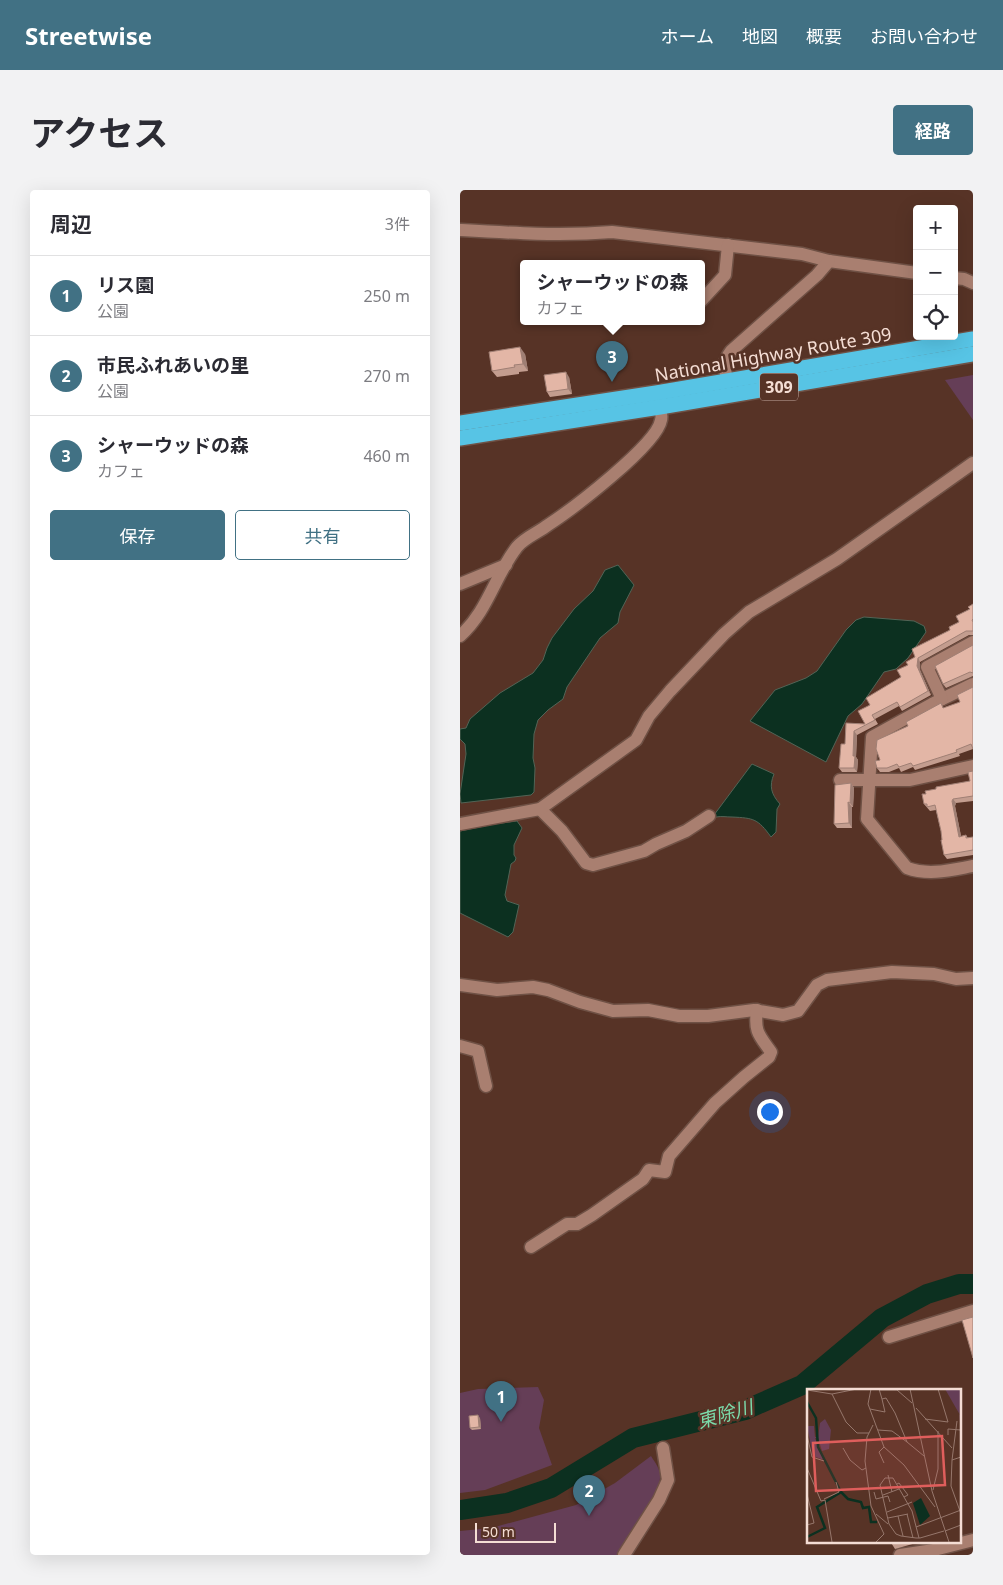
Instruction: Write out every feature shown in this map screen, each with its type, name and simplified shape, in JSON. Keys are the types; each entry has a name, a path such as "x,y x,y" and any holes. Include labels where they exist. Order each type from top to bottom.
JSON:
{"highway":[{"name":"National Highway Route 309","path":"460,438 658,400 727,381 973,339"},
{"name":"National Highway Route 309","path":"460,423 658,400 973,354"}],"street":[{"path":"460,230 535,234 612,232 802,254 829,261 913,272"},
{"path":"705,296 725,275 728,245"},
{"path":"727,381 724,364 731,351 817,275 829,261"},
{"path":"958,278 973,283"},
{"path":"460,636 482,610 518,545 550,524 622,468 656,432 661,420 658,400"},
{"path":"460,824 540,809 636,740 649,716 670,691 724,634 749,612 837,559 973,463"},
{"path":"460,584 506,565"},
{"path":"942,699 927,667 973,642"},
{"path":"973,684 872,737 867,819 907,868 932,872 973,866"},
{"path":"840,780 910,780 973,766"},
{"path":"540,809 562,830 586,863 593,865 644,851 686,831 709,816"},
{"path":"460,985 497,990 533,986 613,1011 648,1010 679,1016 708,1016 757,1010 783,1016 798,1011 817,985 827,980 892,972 973,978"},
{"path":"531,1247 567,1224 577,1224 592,1215 642,1179 649,1170 666,1172 669,1156 716,1103 769,1057 771,1052 756,1030 757,1010"},
{"path":"460,1046 478,1051 486,1086"},
{"path":"889,1337 973,1311"},
{"path":"624,1555 659,1500 668,1480 663,1448"},
{"path":"900,1555 938,1549 973,1540"}],"shaded area":[{"path":"973,375 973,420 945,380"},
{"path":"618,565 634,585 620,612 618,623 600,638 567,687 563,699 538,720 534,734 534,792 531,795 461,803 460,794 466,754 465,744 460,739 460,729 466,728 470,719 500,693 533,673 543,660 552,638 574,609 593,591 605,570"},
{"path":"864,617 914,621 924,626 926,632 908,658 896,669 884,672 862,704 848,716 826,762 750,721 775,690 806,678 817,671 846,630 856,620"},
{"path":"752,764 774,774 772,790 780,804 777,809 776,832 771,837 763,826 751,819 716,817 714,815"},
{"path":"517,821 522,828 514,845 514,855 516,858 511,864 505,895 507,901 519,905 513,932 508,937 460,913 460,831"},
{"path":"538,1387 544,1400 539,1428 552,1465 485,1490 460,1493 460,1393 478,1389"},
{"path":"651,1456 660,1474 656,1494 646,1516 620,1555 460,1555 460,1531 491,1528 576,1505 615,1483"}],"building":[{"path":"520,347 523,364 492,371 489,352"},
{"path":"566,372 568,389 547,392 544,375"},
{"path":"973,604 973,631 966,631 918,658 917,666 928,691 900,707 897,702 872,715 875,720 854,731 854,768 839,768 841,744 845,744 846,723 865,724 858,711 870,705 866,698 901,677 897,670 908,665 906,662 915,657 912,649 950,630 949,627 959,622 956,616 970,609 968,607"},
{"path":"973,645 973,673 970,672 943,684 935,666"},
{"path":"973,687 973,749 971,744 956,750 957,752 913,766 911,763 899,767 897,764 887,768 877,768 875,761 880,760 876,749 877,740 908,726 906,722 941,703 943,708 960,702 957,695"},
{"path":"973,771 973,796 953,799 952,801 959,837 966,835 966,838 973,837 973,850 944,855 935,805 927,807 927,804 924,804 922,794 926,794 925,791 936,789 936,787 970,781 968,772"},
{"path":"851,783 850,803 848,802 849,823 834,824 835,785"},
{"path":"973,1317 973,1358 962,1320"},
{"path":"478,1415 479,1427 470,1428 469,1416"}],"waterway":[{"name":"東除川","path":"460,1510 507,1503 551,1488 633,1438 745,1410 802,1385 882,1318 927,1294 959,1284 973,1284"}],"place":[{"name":"シャーウッドの森","path":"612,382"},
{"name":"リス園","path":"501,1422"},
{"name":"市民ふれあいの里","path":"589,1516"}]}
